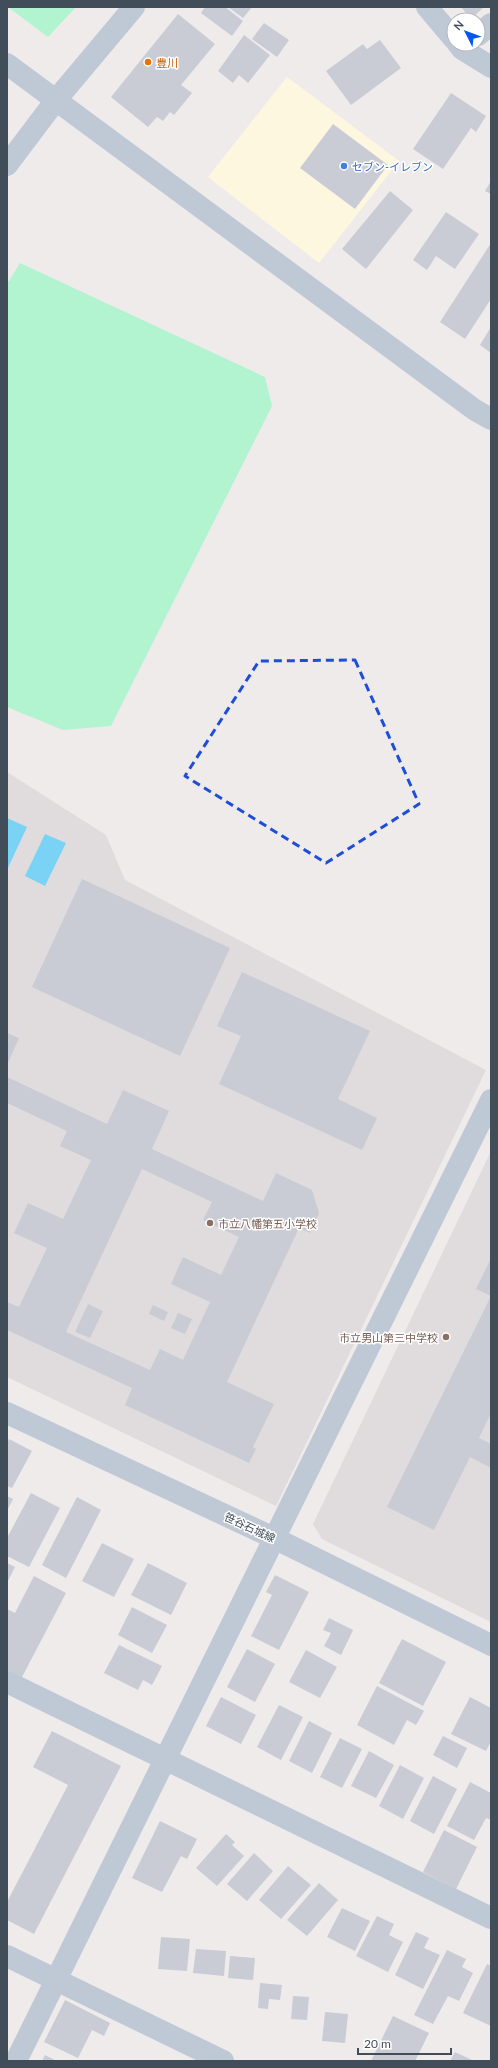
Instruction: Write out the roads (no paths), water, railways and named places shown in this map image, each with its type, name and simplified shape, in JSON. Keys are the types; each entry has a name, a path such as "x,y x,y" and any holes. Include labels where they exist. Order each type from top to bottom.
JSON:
{"street":[{"path":"7,165 56,100 134,7"},
{"path":"427,7 446,25"},
{"path":"475,52 491,67"},
{"path":"7,64 475,410 491,419"},
{"path":"16,2061 491,1100"},
{"name":"笹谷石城線","path":"7,1413 274,1538 491,1645"},
{"path":"7,1682 491,1918"},
{"path":"7,1956 223,2061"}],"water":[{"path":"7,818 27,827 7,870"},
{"path":"45,834 66,843 45,886 25,876"}],"place":[{"name":"豊川","path":"148,62"},
{"name":"セブン-イレブン","path":"344,166"},
{"name":"市立八幡第五小学校","path":"210,1223"},
{"name":"市立男山第三中学校","path":"446,1337"}]}
